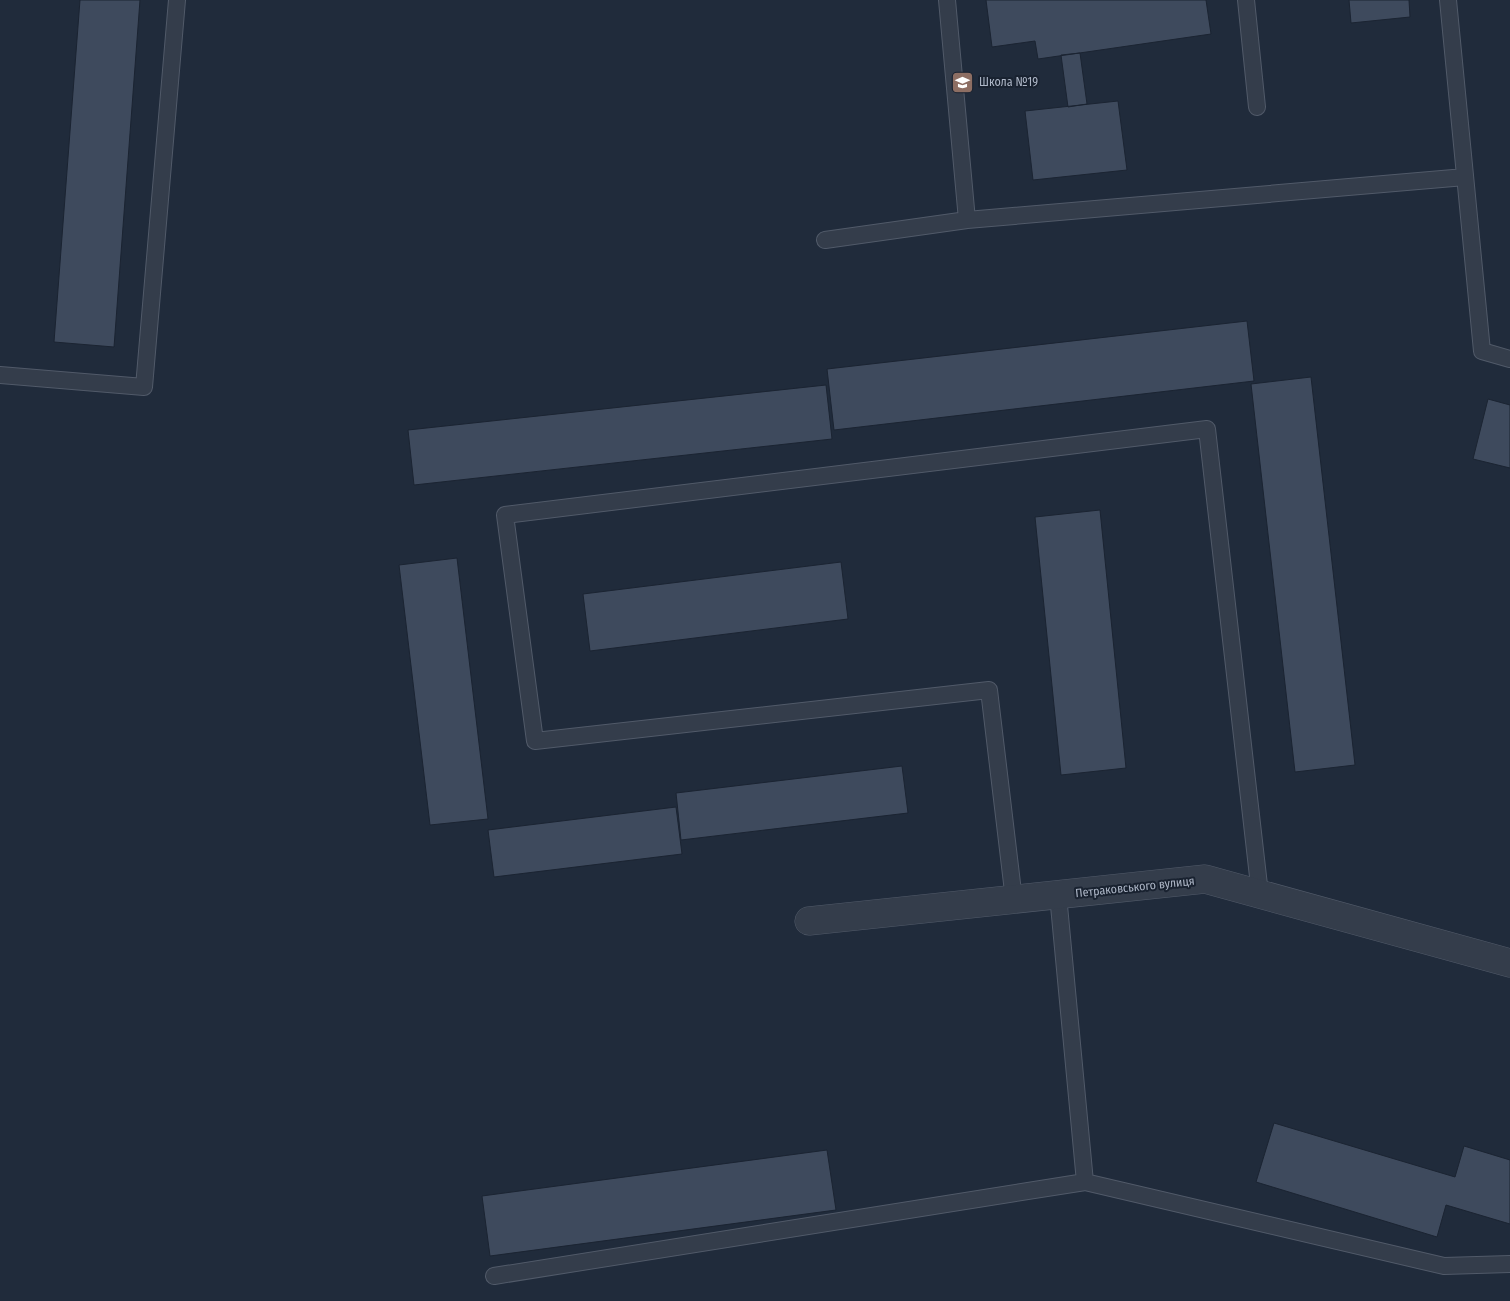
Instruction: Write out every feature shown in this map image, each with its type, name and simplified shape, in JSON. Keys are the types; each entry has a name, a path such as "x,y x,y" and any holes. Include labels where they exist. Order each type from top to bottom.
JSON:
{"street":[{"name":"Петраковського вулиця","path":"809,921 1205,879 1510,964"}],"lane":[{"path":"0,375 144,387 177,0"},
{"path":"947,0 967,220"},
{"path":"1246,0 1257,107"},
{"path":"1448,0 1482,350 1510,359"},
{"path":"824,240 967,220 1465,177"},
{"path":"1014,900 989,690 535,741 505,514 1206,429 1260,894"},
{"path":"1058,895 1085,1182"},
{"path":"494,1276 1085,1182 1444,1266 1510,1264"}],"building":[{"path":"80,0 140,0 114,347 54,342"},
{"path":"986,0 1206,0 1211,34 1038,59 1035,41 992,47"},
{"path":"1349,0 1409,0 1410,17 1351,23"},
{"path":"1080,53 1087,104 1068,107 1061,55"},
{"path":"1118,101 1127,170 1033,180 1025,111"},
{"path":"1247,321 1254,381 834,430 827,369"},
{"path":"1311,377 1355,765 1295,772 1251,384"},
{"path":"826,385 832,439 414,485 408,430"},
{"path":"1488,399 1510,405 1510,468 1473,459"},
{"path":"1100,510 1126,768 1061,775 1035,517"},
{"path":"457,558 488,819 430,825 399,565"},
{"path":"841,562 848,619 590,651 583,594"},
{"path":"902,766 908,813 681,840 676,793"},
{"path":"676,807 682,854 494,877 488,830"},
{"path":"1274,1123 1455,1177 1464,1146 1510,1160 1510,1224 1446,1205 1437,1237 1256,1182"},
{"path":"827,1150 836,1210 490,1256 482,1196"}],"place":[{"name":"Школа №19","path":"963,82"}]}
